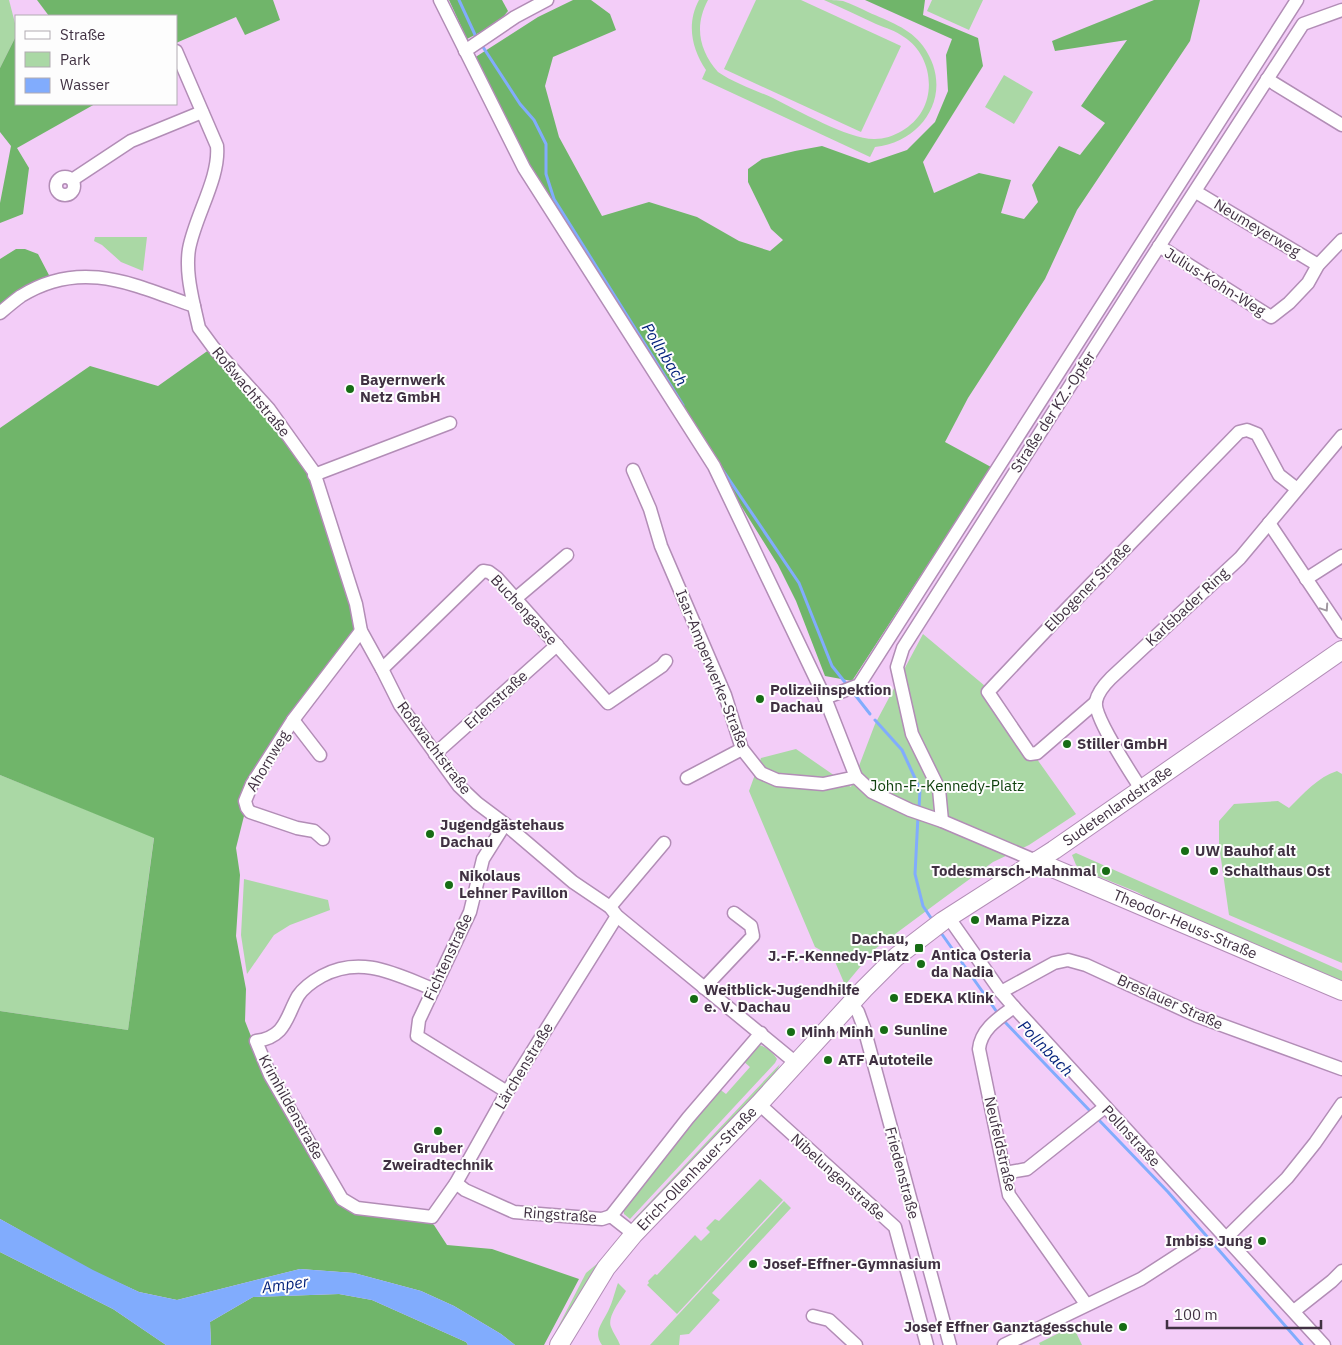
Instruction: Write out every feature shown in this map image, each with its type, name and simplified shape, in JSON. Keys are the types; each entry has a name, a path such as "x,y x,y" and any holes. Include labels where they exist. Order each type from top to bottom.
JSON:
{"street":[{"name":"Theodor-Heuss-Straße","path":"440,0 469,48 524,168 714,466 825,698 856,777 872,792 910,810 942,821 1342,991"},
{"path":"469,48 515,16 547,0"},
{"path":"825,698 859,685 1298,0"},
{"name":"Straße der KZ.-Opfer","path":"942,821 939,789 912,734 897,667 903,648 1303,24 1342,10"},
{"name":"Roßwachtstraße","path":"178,56 217,146 218,155 189,249 188,264 194,306 200,328 212,347 269,409 314,475 356,604 361,631 400,705 434,754 460,786 477,803 796,1063"},
{"path":"1267,79 1342,125"},
{"path":"56,191 61,194 70,193 73,188 72,180 132,142 202,112"},
{"name":"Neumeyerweg","path":"1196,192 1318,265"},
{"path":"1318,265 1342,240"},
{"name":"Julius-Kohn-Weg","path":"1159,246 1271,317 1308,283 1318,265"},
{"path":"0,313 22,296 44,286 71,277 87,276 123,281 194,306"},
{"path":"314,475 450,423"},
{"name":"Elbogener Straße","path":"1096,702 1037,754 1030,754 988,692 1239,432 1247,430 1256,434 1279,475 1297,489"},
{"name":"Karlsbader Ring","path":"1096,702 1105,684 1240,558 1342,436"},
{"name":"Isar-Amperwerke-Straße","path":"633,470 650,509 661,546 725,695 742,749 761,773 777,780 823,784 856,777"},
{"path":"1269,524 1342,632"},
{"path":"515,599 567,554"},
{"path":"1306,580 1342,556"},
{"name":"Buchengasse","path":"382,669 484,571 489,572 496,578 608,703 662,666 666,661"},
{"name":"Ahornweg","path":"323,839 314,831 278,822 250,812 246,808 245,801 252,784 293,720 361,631"},
{"name":"Erlenstraße","path":"434,754 557,645"},
{"name":"Sudetenlandstraße","path":"851,1003 896,958 941,923 1036,861 1342,650"},
{"path":"1096,702 1097,711 1140,789"},
{"name":"Ahornweg","path":"293,720 320,756"},
{"path":"687,778 742,749"},
{"name":"Fichtenstraße","path":"505,824 483,859 470,912 432,989 419,1020 418,1036 507,1092"},
{"name":"Lärchenstraße","path":"432,1217 456,1183 613,912 664,843"},
{"path":"704,988 753,936 751,926 734,913"},
{"name":"Pollnstraße","path":"941,923 1001,992 1005,1014 1098,1113 1226,1238 1324,1345"},
{"name":"Breslauer Straße","path":"1001,992 1054,963 1068,960 1086,964 1197,1016 1342,1070"},
{"name":"Krimhildenstraße","path":"432,989 376,968 356,966 333,970 306,986 299,994 280,1032 266,1040 256,1041 270,1075 342,1199 357,1208 432,1217"},
{"name":"Erich-Ollenhauer-Straße","path":"559,1345 606,1268 634,1234 759,1104 851,1003"},
{"name":"Friedenstraße","path":"851,1003 858,1012 864,1028 950,1345"},
{"name":"Neufeldstraße","path":"1005,1014 984,1032 980,1039 979,1049 1009,1194 1086,1304"},
{"name":"Erich-Ollenhauer-Straße","path":"611,1216 688,1118 761,1034"},
{"name":"Nibelungenstraße","path":"759,1104 895,1228 927,1345"},
{"path":"1226,1238 1287,1178 1342,1104"},
{"path":"1005,1173 1027,1169 1098,1113"},
{"name":"Ringstraße","path":"456,1183 465,1190 514,1212 602,1219 611,1216 634,1234"},
{"path":"1004,1345 1141,1279 1195,1244"},
{"path":"1294,1312 1342,1271"},
{"path":"813,1316 829,1320 856,1345"}],"green space":[{"path":"0,0 9,0 15,23 15,38 0,68"},
{"path":"37,0 273,0 280,20 245,35 236,17 178,42 178,15 48,15"},
{"path":"449,0 502,0 508,11 498,23 467,39"},
{"path":"573,0 591,0 610,14 616,30 553,57 545,86 559,137 602,216 649,202 697,217 739,241 770,251 783,240 771,229 748,182 748,169 762,159 822,146 869,163 907,150 935,122 948,91 946,55 952,39 865,0 925,0 923,15 978,38 983,66 923,162 934,193 979,173 1011,180 1001,213 1024,219 1038,202 1032,185 1059,146 1080,155 1105,123 1081,106 1127,40 1055,51 1052,41 1154,0 1200,0 1190,41 1077,210 1045,279 968,398 945,442 991,467 852,681 825,676 796,601 778,565 542,187 474,58 538,17"},
{"path":"699,0 708,0 701,19 701,38 706,55 718,72 838,130 864,138 889,137 908,127 918,117 926,102 929,81 927,71 919,52 901,35 824,0 843,1 891,22 912,34 918,40 932,63 936,80 935,96 930,111 921,124 909,135 893,143 875,147 870,157 702,79 706,70 697,54 692,36 693,18"},
{"path":"756,0 801,0 901,46 861,132 724,69"},
{"path":"932,0 983,0 969,30 927,11"},
{"path":"15,38 15,105 93,105 17,148 29,168 23,214 0,223 0,203 11,146 0,132 0,68"},
{"path":"1004,75 1033,92 1014,124 985,107"},
{"path":"95,237 147,237 143,271 121,262 102,245 94,241"},
{"path":"16,249 25,249 38,254 50,277 17,293 0,304 0,259"},
{"path":"213,347 314,472 361,631 252,784 236,848 240,875 236,936 246,989 245,1021 267,1077 335,1201 354,1212 428,1220 434,1225 447,1245 492,1249 579,1279 544,1345 515,1345 501,1334 454,1306 421,1291 354,1273 300,1269 177,1300 139,1292 93,1271 0,1219 0,1011 128,1030 154,838 0,775 0,428 90,366 158,386"},
{"name":"John-F.-Kennedy-Platz","path":"923,634 985,686 1076,814 1029,845 993,862 941,900 875,949 845,985 833,957 815,947 749,791 761,758 796,749 851,787 875,724"},
{"path":"1337,771 1342,774 1342,963 1229,915 1219,845 1219,821 1234,804 1278,801 1289,808 1323,777"},
{"path":"0,775 154,837 128,1030 0,1011"},
{"path":"1076,853 1342,971 1342,983 1166,908 1137,892 1080,869 1072,855"},
{"path":"244,879 328,900 330,910 290,925 274,935 247,974 241,935"},
{"path":"759,1045 767,1048 774,1054 777,1059 775,1063 630,1219 624,1214 624,1206 718,1088 726,1094 750,1067 743,1061"},
{"path":"780,1064 776,1072 635,1221 633,1220"},
{"path":"760,1179 783,1200 677,1314 647,1285 648,1281 655,1274 657,1275 695,1235 701,1241 710,1232 706,1228 715,1219 719,1221"},
{"path":"784,1201 791,1208 712,1293 720,1300 689,1334 680,1335 679,1345 650,1345"},
{"path":"0,1252 113,1309 166,1345 0,1345"},
{"path":"598,1263 600,1264 556,1334 586,1273"},
{"path":"618,1283 626,1291 613,1313 610,1323 620,1345 602,1345 598,1333"},
{"path":"339,1294 372,1300 466,1342 468,1345 211,1345 210,1322 253,1297"},
{"path":"1073,1326 1082,1345 1040,1345 1039,1343"}],"water":[{"name":"Amper","path":"0,1219 93,1270 139,1292 177,1300 300,1269 354,1273 421,1291 454,1306 501,1334 515,1345 468,1345 466,1342 372,1300 339,1294 253,1297 210,1322 211,1345 166,1345 113,1309 0,1252"}],"waterway":[{"name":"Pollnbach","path":"459,0 477,39"},
{"name":"Pollnbach","path":"481,44 520,104 534,120 546,144 546,174 554,199 683,405"},
{"name":"Pollnbach","path":"720,466 799,583 832,666 848,686"},
{"name":"Pollnbach","path":"852,691 870,714"},
{"name":"Pollnbach","path":"875,720 902,750 920,789 919,810"},
{"name":"Pollnbach","path":"918,816 915,874 923,906 933,921"},
{"name":"Pollnbach","path":"939,930 999,1015"},
{"name":"Pollnbach","path":"1003,1020 1092,1113"},
{"name":"Pollnbach","path":"1096,1117 1168,1192 1302,1345"}],"place":[{"name":"Bayernwerk Netz GmbH","path":"350,389"},
{"name":"Polizeiinspektion Dachau","path":"760,699"},
{"name":"Stiller GmbH","path":"1067,744"},
{"name":"Jugendgästehaus Dachau","path":"430,834"},
{"name":"UW Bauhof alt","path":"1185,851"},
{"name":"Todesmarsch-Mahnmal","path":"1106,871"},
{"name":"Schalthaus Ost","path":"1214,871"},
{"name":"Nikolaus Lehner Pavillon","path":"449,885"},
{"name":"Mama Pizza","path":"975,920"},
{"name":"Dachau, J.-F.-Kennedy-Platz","path":"919,948"},
{"name":"Antica Osteria da Nadia","path":"921,964"},
{"name":"EDEKA Klink","path":"894,998"},
{"name":"Weitblick-Jugendhilfe e. V. Dachau","path":"694,999"},
{"name":"Sunline","path":"884,1030"},
{"name":"Minh Minh","path":"791,1032"},
{"name":"ATF Autoteile","path":"828,1060"},
{"name":"Gruber Zweiradtechnik","path":"438,1131"},
{"name":"Imbiss Jung","path":"1262,1241"},
{"name":"Josef-Effner-Gymnasium","path":"753,1264"},
{"name":"Josef Effner Ganztagesschule","path":"1123,1327"}]}
